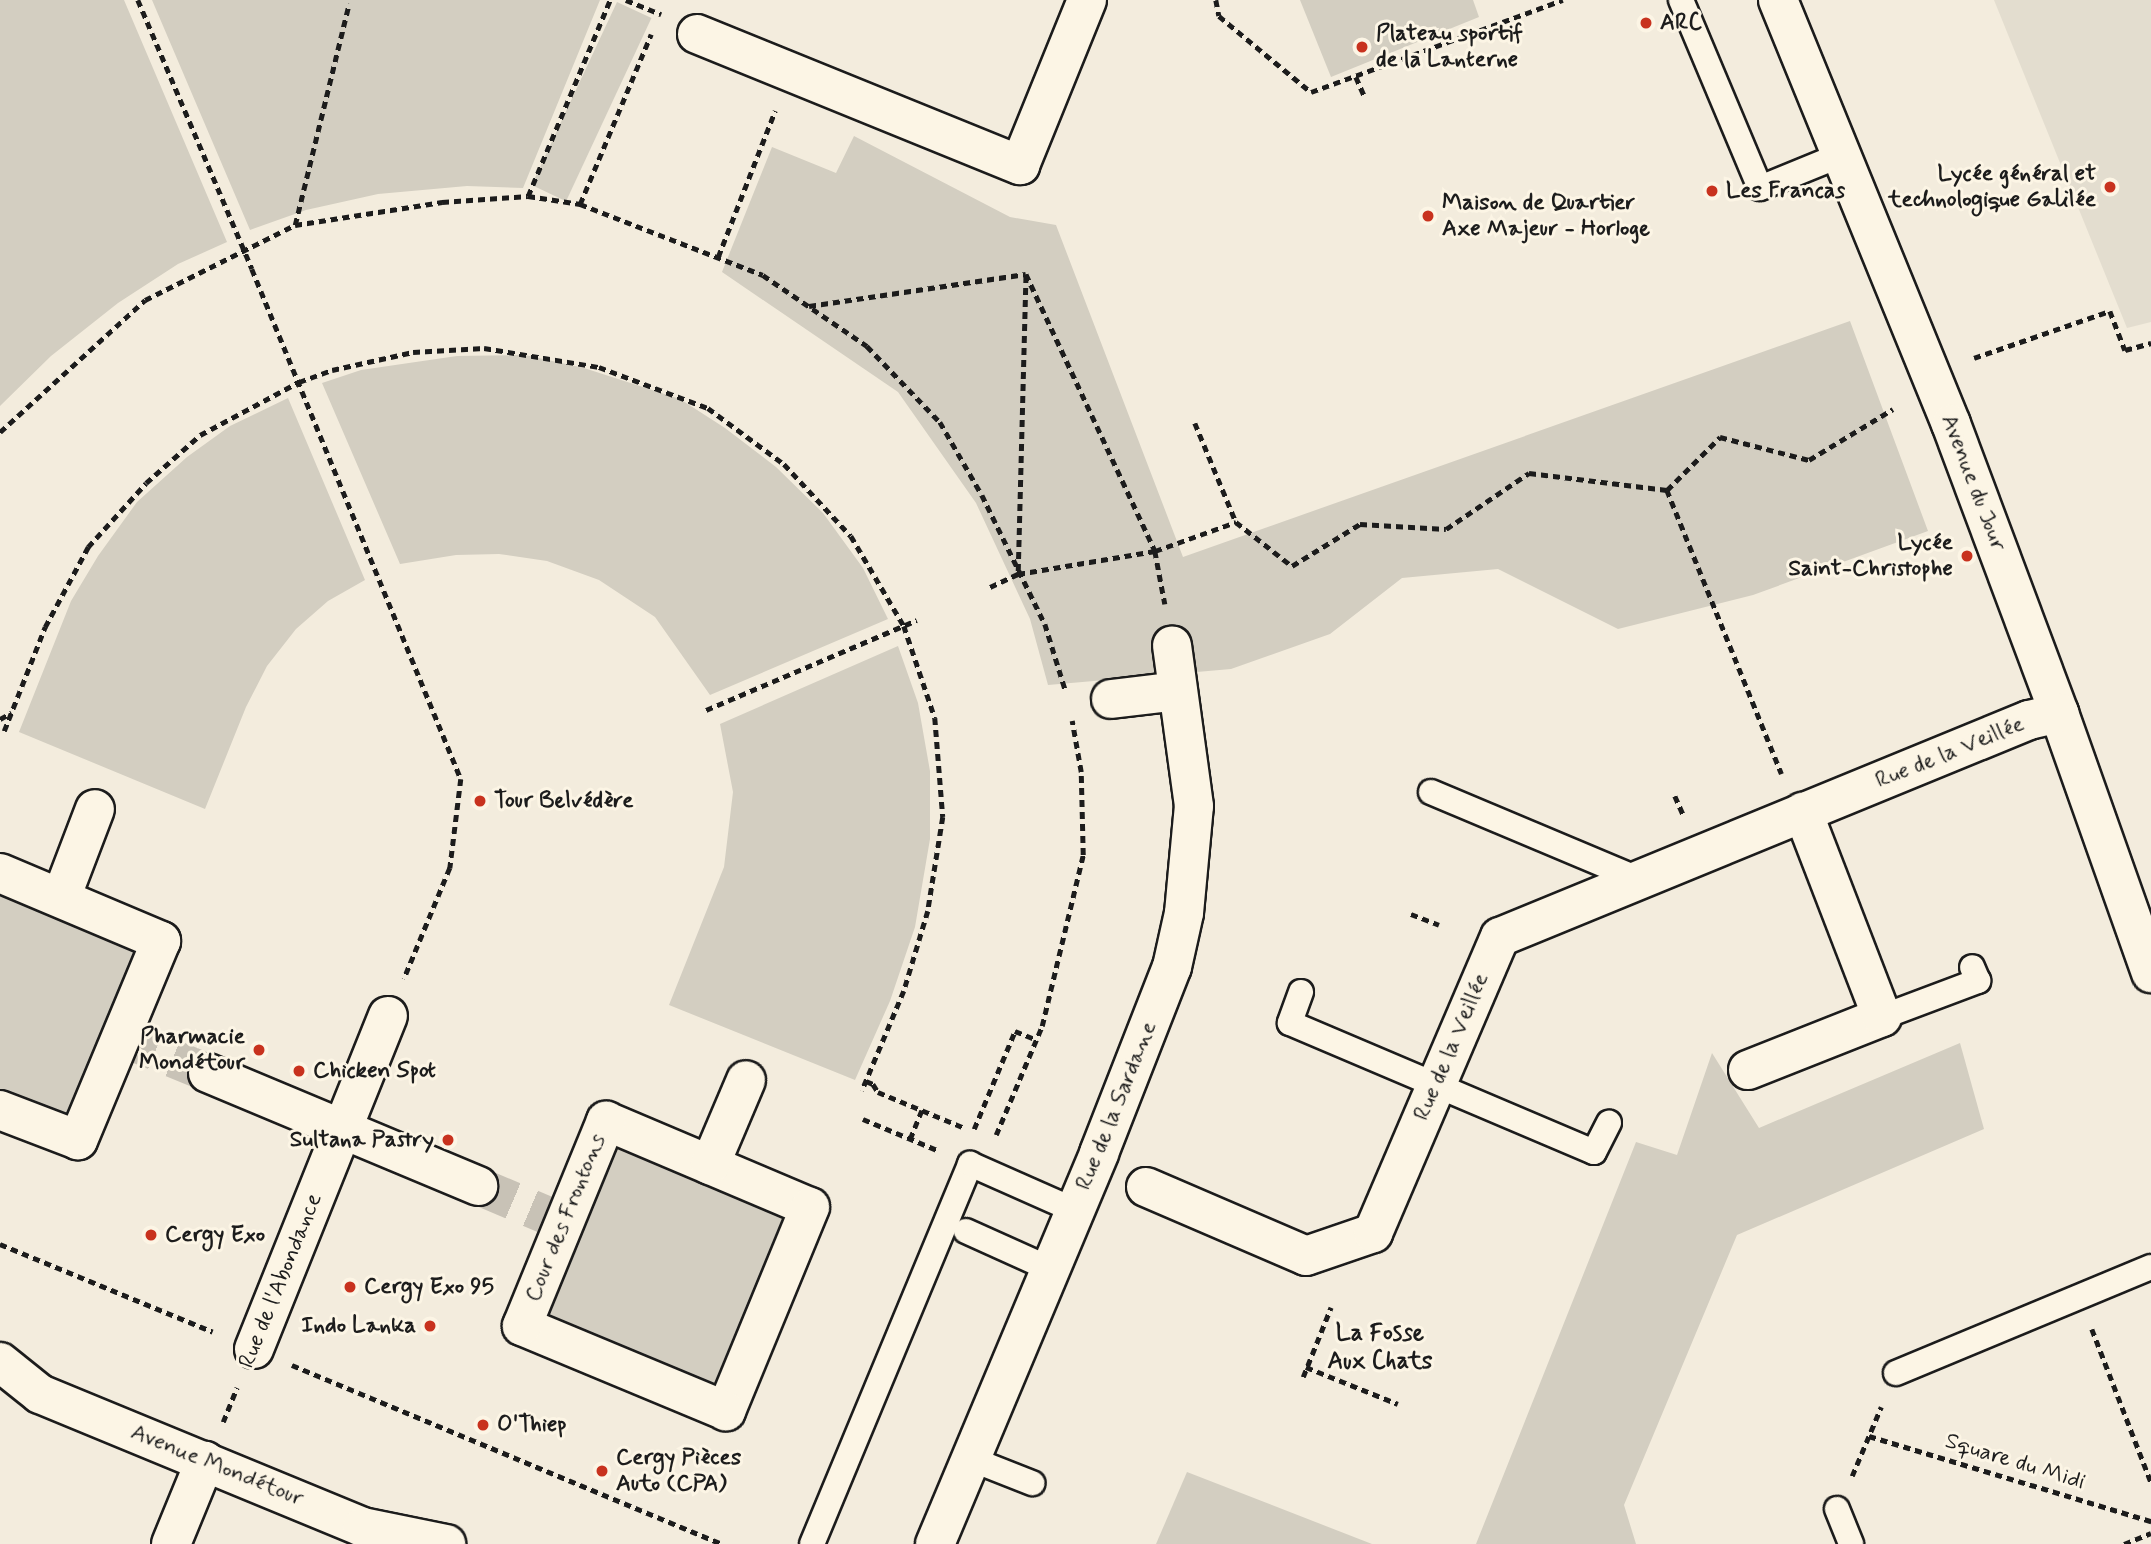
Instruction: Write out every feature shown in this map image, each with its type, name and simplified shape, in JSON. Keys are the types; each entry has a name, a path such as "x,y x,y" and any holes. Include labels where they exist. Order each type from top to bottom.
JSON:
{"street":[{"path":"697,34 1020,165 1087,0"},
{"name":"Avenue du Jour","path":"1777,0 1906,309 2059,713 2151,973"},
{"name":"Rue de la Sardane","path":"935,1544 1099,1153 1172,967 1184,913 1194,806 1172,645"},
{"path":"1111,699 1178,691"},
{"name":"Rue de la Veillée","path":"1146,1186 1306,1255 1373,1233 1500,937 2029,720 2059,713"},
{"path":"61,898 95,809"},
{"path":"1748,1070 1882,1017 1803,812"},
{"path":"0,873 161,941 78,1140 0,1110"},
{"name":"Rue de l'Abondance","path":"254,1349 388,1016"},
{"path":"208,1073 478,1186"},
{"path":"710,1165 746,1080"},
{"name":"Cour des Frontons","path":"606,1121 710,1165 810,1207 726,1411 522,1326 606,1121"},
{"name":"Avenue Mondétour","path":"0,1362 40,1394 205,1461 359,1535 446,1544"},
{"path":"171,1544 205,1461"}],"lane":[{"path":"1682,0 1760,188 1841,155"},
{"path":"1431,792 1638,879"},
{"path":"1882,1017 1978,981 1972,967"},
{"path":"1301,992 1290,1023 1437,1084 1590,1160 1609,1123"},
{"path":"812,1544 970,1164 1073,1210"},
{"path":"966,1231 1050,1269"},
{"path":"1896,1373 2151,1267"},
{"path":"971,1459 1032,1483"},
{"path":"1837,1509 1851,1544"}],"path":[{"path":"138,0 299,382 460,779 450,868 388,1016"},
{"path":"528,196 610,0"},
{"path":"1216,0 1219,16 1311,92 1356,78 1563,0"},
{"path":"295,225 349,4"},
{"path":"580,204 652,34 659,36"},
{"path":"718,257 791,72"},
{"path":"1356,78 1364,95"},
{"path":"0,432 145,300 295,225 442,202 528,196 580,204 763,275 867,346 940,422 982,495 1018,574 1045,624 1068,700"},
{"path":"809,306 1026,274"},
{"path":"1026,274 1156,551 1172,645"},
{"path":"1018,574 1026,274"},
{"path":"1974,358 2110,312 2125,350 2151,343"},
{"path":"4,731 45,627 88,547 146,484 200,435 299,382 332,370 413,352 484,348 599,367 708,408 784,464 851,536 904,626 935,718 943,817 928,911 904,991 862,1091"},
{"path":"1667,490 1720,437 1809,460 1893,410"},
{"path":"1195,423 1236,522 1292,566 1360,524 1446,529 1529,473 1667,490"},
{"path":"1667,490 1784,779"},
{"path":"990,587 1018,574 1156,551 1236,522"},
{"path":"706,710 917,620"},
{"path":"863,1119 970,1164 986,1160 1037,1040 1070,917 1083,855 1081,772 1070,712"},
{"path":"0,719 12,713"},
{"path":"1675,796 1684,818"},
{"path":"1411,914 1439,925"},
{"path":"866,1081 873,1084 878,1092 973,1131 1016,1031 1037,1040"},
{"path":"910,1139 922,1110"},
{"path":"0,1244 721,1544"},
{"path":"2080,1297 2151,1482"},
{"path":"1303,1377 1331,1307"},
{"name":"Rue de l'Abondance","path":"205,1461 254,1349"},
{"path":"1306,1367 1398,1404"},
{"path":"1837,1509 1896,1373"},
{"name":"Square du Midi","path":"1869,1436 2151,1521"},
{"path":"2124,1544 2151,1533"}],"shaded area":[{"path":"0,0 124,0 227,242 178,264 118,303 51,356 0,406"},
{"path":"152,0 600,0 523,188 467,186 378,194 306,210 250,230"},
{"name":"Plateau sportif de la Lanterne","path":"1300,0 1473,0 1479,17 1331,77"},
{"name":"Lycée général et technologique Galilée","path":"1994,0 2151,0 2151,322 2127,328"},
{"path":"617,2 651,18 566,201 532,185"},
{"path":"854,136 1010,217 1056,225 1183,557 1850,321 1928,531 1753,595 1618,629 1498,569 1402,578 1330,634 1231,669 1048,685 1030,619 976,503 898,392 722,272 772,147 836,173"},
{"path":"525,355 584,368 680,399 725,428 776,467 823,513 863,568 888,619 710,695 655,617 599,580 547,561 499,554 456,555 400,564 322,383 361,370 457,356"},
{"path":"288,398 365,580 328,601 296,629 267,666 246,707 205,809 19,732 71,601 98,556 137,502 187,457 230,426"},
{"path":"898,646 918,703 930,771 930,839 915,927 890,1001 855,1080 669,1005 724,867 733,792 720,724"},
{"path":"0,889 148,948 70,1125 0,1097"},
{"path":"1960,1043 1984,1129 1737,1235 1624,1505 1636,1544 1476,1544 1636,1142 1677,1155 1712,1053 1759,1128"},
{"path":"612,1140 795,1218 719,1398 535,1320"},
{"path":"1187,1472 1372,1544 1156,1544"}],"tunnel":[{"path":"120,1037 208,1073"},
{"path":"478,1186 563,1222"}],"place":[{"name":"ARC","path":"1646,23"},
{"name":"Plateau sportif de la Lanterne","path":"1362,47"},
{"name":"Lycée général et technologique Galilée","path":"2110,187"},
{"name":"Les Francas","path":"1712,191"},
{"name":"Maison de Quartier Axe Majeur - Horloge","path":"1428,216"},
{"name":"Lycée Saint-Christophe","path":"1967,556"},
{"name":"Tour Belvédère","path":"480,801"},
{"name":"Pharmacie Mondétour","path":"259,1050"},
{"name":"Chicken Spot","path":"299,1071"},
{"name":"Sultana Pastry","path":"448,1140"},
{"name":"Cergy Exo","path":"151,1235"},
{"name":"Cergy Exo 95","path":"350,1287"},
{"name":"Indo Lanka","path":"430,1326"},
{"name":"O'Thiep","path":"483,1425"},
{"name":"Cergy Pièces Auto (CPA)","path":"602,1471"}],"district":[{"name":"La Fosse Aux Chats","path":"1380,1348"}]}
